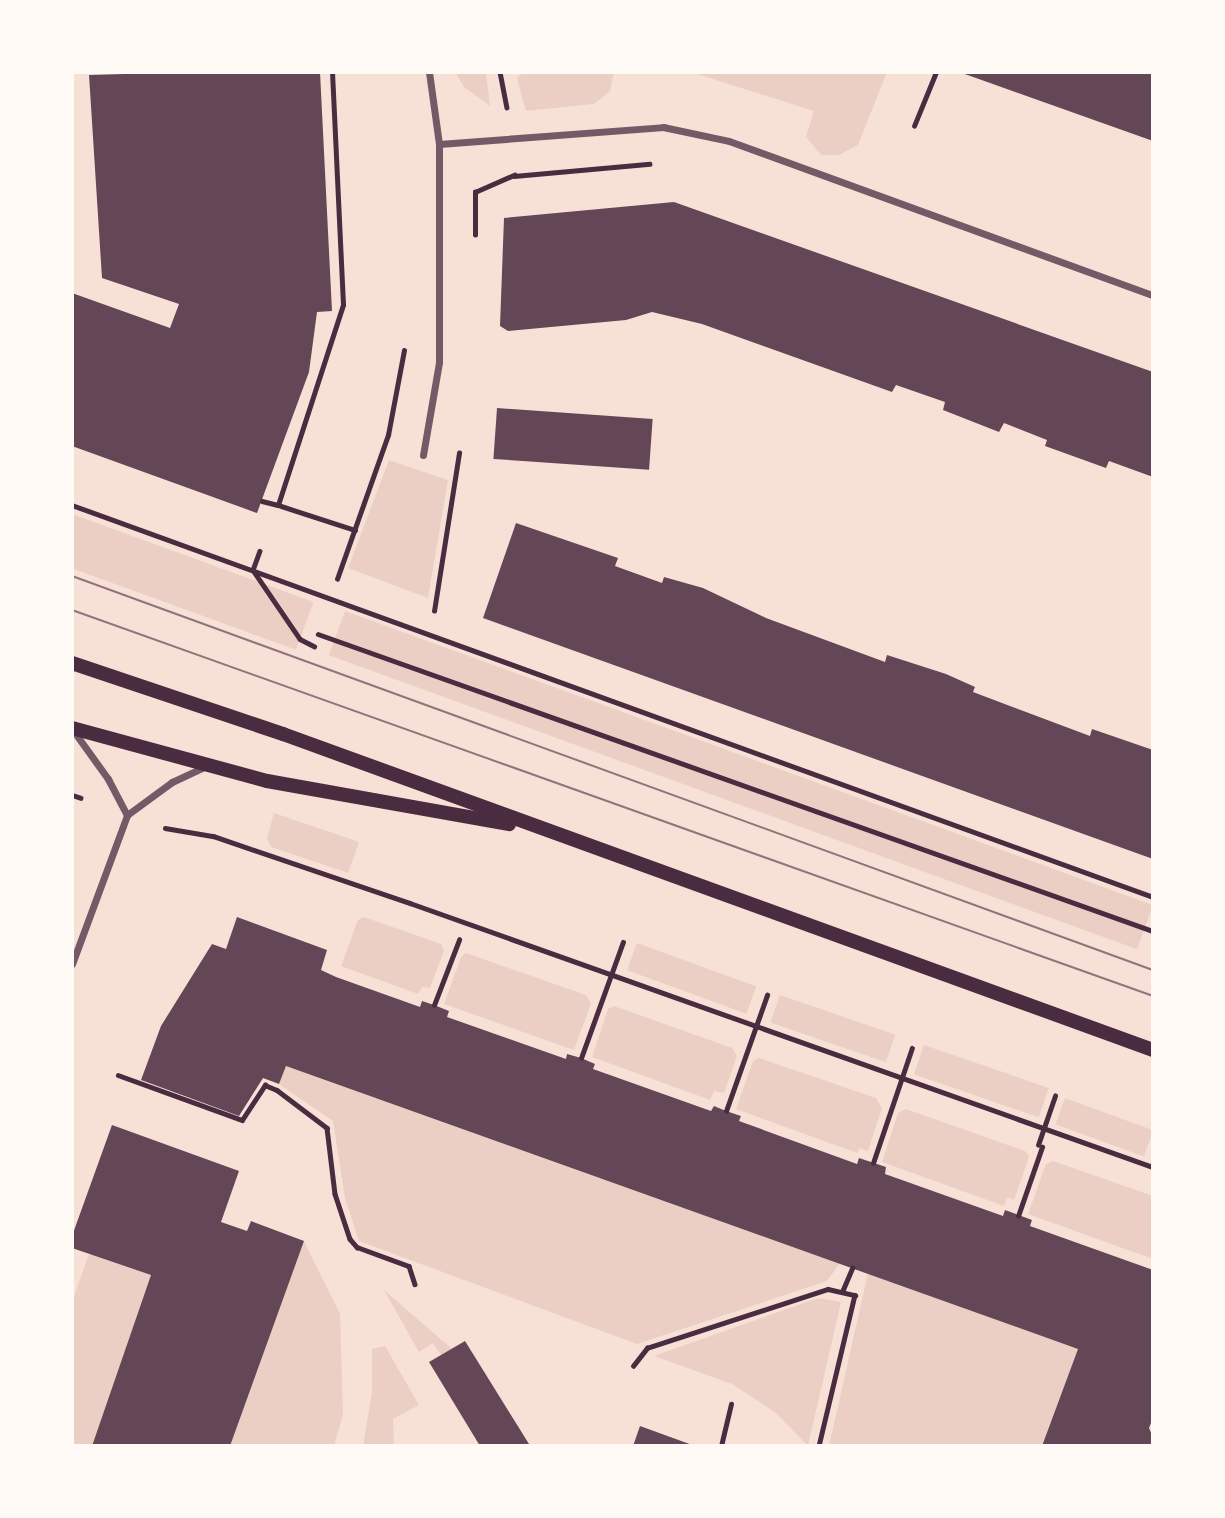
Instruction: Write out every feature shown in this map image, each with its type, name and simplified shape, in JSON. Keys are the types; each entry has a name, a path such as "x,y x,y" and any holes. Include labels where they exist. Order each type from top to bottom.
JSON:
{"main road":[{"path":"72,663 283,734 1153,1052"},
{"path":"72,729 213,762 267,780 548,831"}],"street":[{"path":"423,455 439,362 441,193 439,144 429,72"},
{"path":"439,144 663,127 729,141 1153,295"},
{"path":"72,729 89,749 127,815"},
{"path":"72,964 127,815 172,782 213,762"}],"path":[{"path":"278,505 343,305 332,72"},
{"path":"914,126 936,72"},
{"path":"514,176 657,163"},
{"path":"441,193 475,192"},
{"path":"337,579 388,435 406,342"},
{"path":"262,501 355,530"},
{"path":"72,505 1153,897"},
{"path":"253,570 260,551"},
{"path":"253,570 300,639 314,646"},
{"path":"318,634 1153,931"},
{"path":"159,826 213,836 1153,1167"},
{"path":"435,1005 459,940"},
{"path":"581,1058 623,942"},
{"path":"726,1111 767,995"},
{"path":"873,1163 912,1048"},
{"path":"118,1076 242,1121 265,1085 277,1090 327,1128 335,1194 350,1239 357,1247 409,1266 415,1284"},
{"path":"1018,1216 1055,1096"},
{"path":"842,1292 852,1268"},
{"path":"632,1366 647,1348 828,1289 855,1295 819,1446"},
{"path":"721,1446 731,1404"}],"shaded area":[{"path":"455,72 486,72 490,106 464,87"},
{"path":"523,72 614,72 610,91 594,104 526,111 517,78"},
{"path":"691,72 887,72 858,145 839,155 821,155 806,137 814,111"},
{"path":"389,460 448,480 428,598 348,568"},
{"path":"72,514 314,602 296,650 72,568"},
{"path":"345,611 1153,905 1137,949 329,655"},
{"path":"274,813 359,842 348,873 271,847 267,838"},
{"path":"364,917 441,944 444,951 430,988 422,987 418,994 341,966 358,920"},
{"path":"637,943 756,986 746,1014 627,970"},
{"path":"466,953 586,995 591,1004 574,1050 444,1004 461,957"},
{"path":"780,995 895,1035 886,1062 771,1022"},
{"path":"614,1006 732,1048 737,1056 724,1093 714,1091 710,1100 592,1057 608,1009"},
{"path":"924,1045 1049,1088 1039,1117 914,1074"},
{"path":"759,1058 876,1098 882,1108 868,1151 859,1148 857,1153 736,1109 753,1061"},
{"path":"286,1066 840,1263 827,1281 637,1344 359,1241 345,1198 333,1121 279,1084"},
{"path":"1065,1098 1153,1130 1144,1156 1055,1124"},
{"path":"906,1109 1025,1151 1029,1157 1014,1200 1007,1197 1004,1206 882,1162 898,1113"},
{"path":"1053,1161 1153,1196 1153,1259 1028,1214 1046,1164"},
{"path":"304,1241 340,1314 343,1415 334,1446 230,1446"},
{"path":"89,1254 151,1275 92,1446 72,1446 72,1302"},
{"path":"868,1273 1078,1349 1042,1446 829,1446"},
{"path":"384,1290 452,1349 441,1355 433,1343 419,1352"},
{"path":"818,1298 841,1302 808,1446 776,1413 732,1384 654,1356"},
{"path":"385,1346 419,1405 393,1419 394,1446 363,1446 372,1391 372,1349"}],"building":[{"path":"320,72 332,311 317,312 309,372 257,513 72,446 72,293 170,328 179,304 102,278 89,75"},
{"path":"959,72 1153,72 1153,141 976,78"},
{"path":"674,202 1153,372 1153,477 1109,461 1106,468 1045,446 1047,440 1004,423 999,432 943,410 945,402 896,385 892,392 702,324 652,312 626,320 508,331 500,326 504,218"},
{"path":"497,408 653,419 649,470 493,459"},
{"path":"516,523 618,558 615,566 662,583 664,577 703,588 766,618 885,662 887,655 946,674 975,687 973,692 1090,736 1092,729 1153,750 1153,859 483,618"},
{"path":"237,917 327,950 321,970 336,977 420,1007 422,1001 434,1005 449,1011 447,1017 566,1059 567,1054 581,1058 595,1064 593,1069 711,1111 714,1106 741,1116 739,1121 857,1164 859,1158 886,1167 885,1174 1003,1216 1005,1210 1032,1220 1030,1226 1153,1270 1153,1418 1149,1428 1153,1437 1150,1446 1042,1446 1078,1349 286,1066 279,1084 263,1078 239,1116 141,1080 161,1026 212,944 226,949"},
{"path":"112,1125 239,1171 221,1222 247,1231 251,1221 304,1241 230,1446 92,1446 151,1275 72,1248 72,1236"},
{"path":"465,1341 529,1444 526,1446 480,1446 429,1362"},
{"path":"640,1426 695,1446 633,1446"}],"tram line":[{"path":"72,576 1153,970"},
{"path":"72,610 1153,996"}]}
